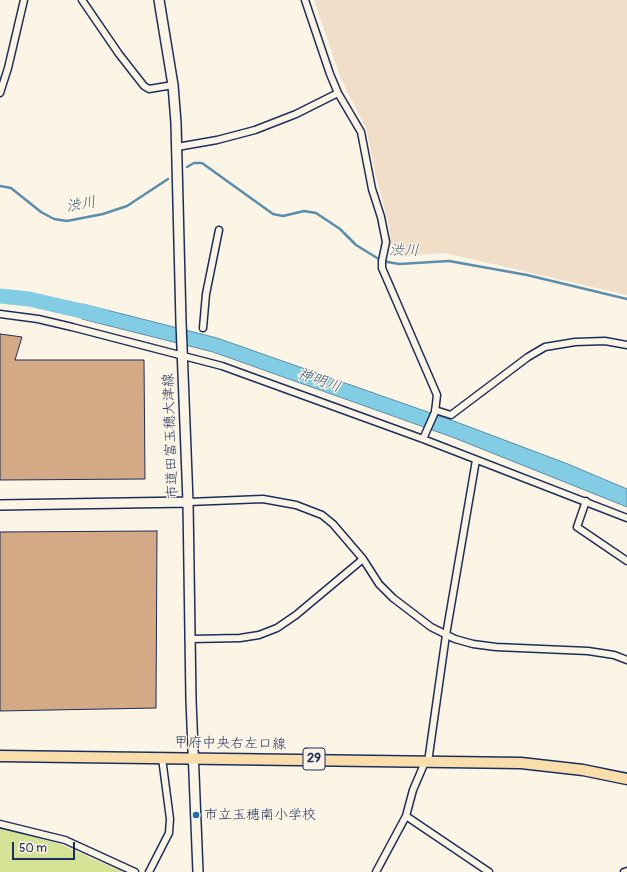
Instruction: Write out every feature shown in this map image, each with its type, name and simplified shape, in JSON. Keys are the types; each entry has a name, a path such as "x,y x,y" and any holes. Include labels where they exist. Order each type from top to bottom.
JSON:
{"main road":[{"name":"甲府中央右左口線","path":"0,756 521,763 583,770 627,779"}],"street":[{"path":"0,93 8,68 24,0"},
{"path":"82,0 119,54 144,86 149,89 173,85"},
{"name":"市道田富玉穂大津線","path":"159,0 173,85 177,147 181,325 188,502 193,758 198,872"},
{"path":"305,0 338,93 361,132 369,176 381,216 386,242 382,268 437,395 435,411 424,437"},
{"path":"177,147 217,140 255,130 296,114 338,93"},
{"path":"203,328 206,294 219,230"},
{"path":"0,314 51,322 182,352 195,359 222,366 424,437 476,460 627,518"},
{"path":"435,411 451,416 528,357 545,347 575,342 605,341 627,345"},
{"path":"195,359 197,351"},
{"path":"376,872 406,816 414,790 426,762 476,460"},
{"path":"0,505 188,502 263,499 296,505 322,515 333,524 363,559 378,584 393,598 431,627 455,639 481,645 588,651 627,660"},
{"path":"586,501 577,527 627,561"},
{"path":"191,639 240,638 259,635 277,628 296,615 363,559"},
{"path":"150,872 169,833 170,819 162,758"},
{"path":"406,816 489,872"},
{"path":"0,824 65,840 135,872"}],"shaded area":[{"path":"314,0 627,0 627,295 445,253 405,256 391,248 389,225 376,177 366,128 341,79"}],"green space":[{"path":"0,828 60,844 123,872 0,872"}],"water":[{"path":"83,304 217,338 459,423 568,464 627,489 627,507 452,437 213,352 82,319"}],"building":[{"path":"0,334 22,337 15,360 144,360 145,479 0,480"},
{"path":"157,531 156,708 0,711 0,532"}],"waterway":[{"name":"渋川","path":"187,167 194,163 202,163 273,214 283,216 304,211 316,213 340,229 356,245 382,261 399,264 449,261 527,275 627,299"},
{"name":"渋川","path":"0,186 11,188 41,212 54,219 67,221 103,214 127,206 168,179"},
{"name":"神明川","path":"0,296 29,299 103,316"}],"place":[{"name":"市立玉穂南小学校","path":"196,815"}]}
